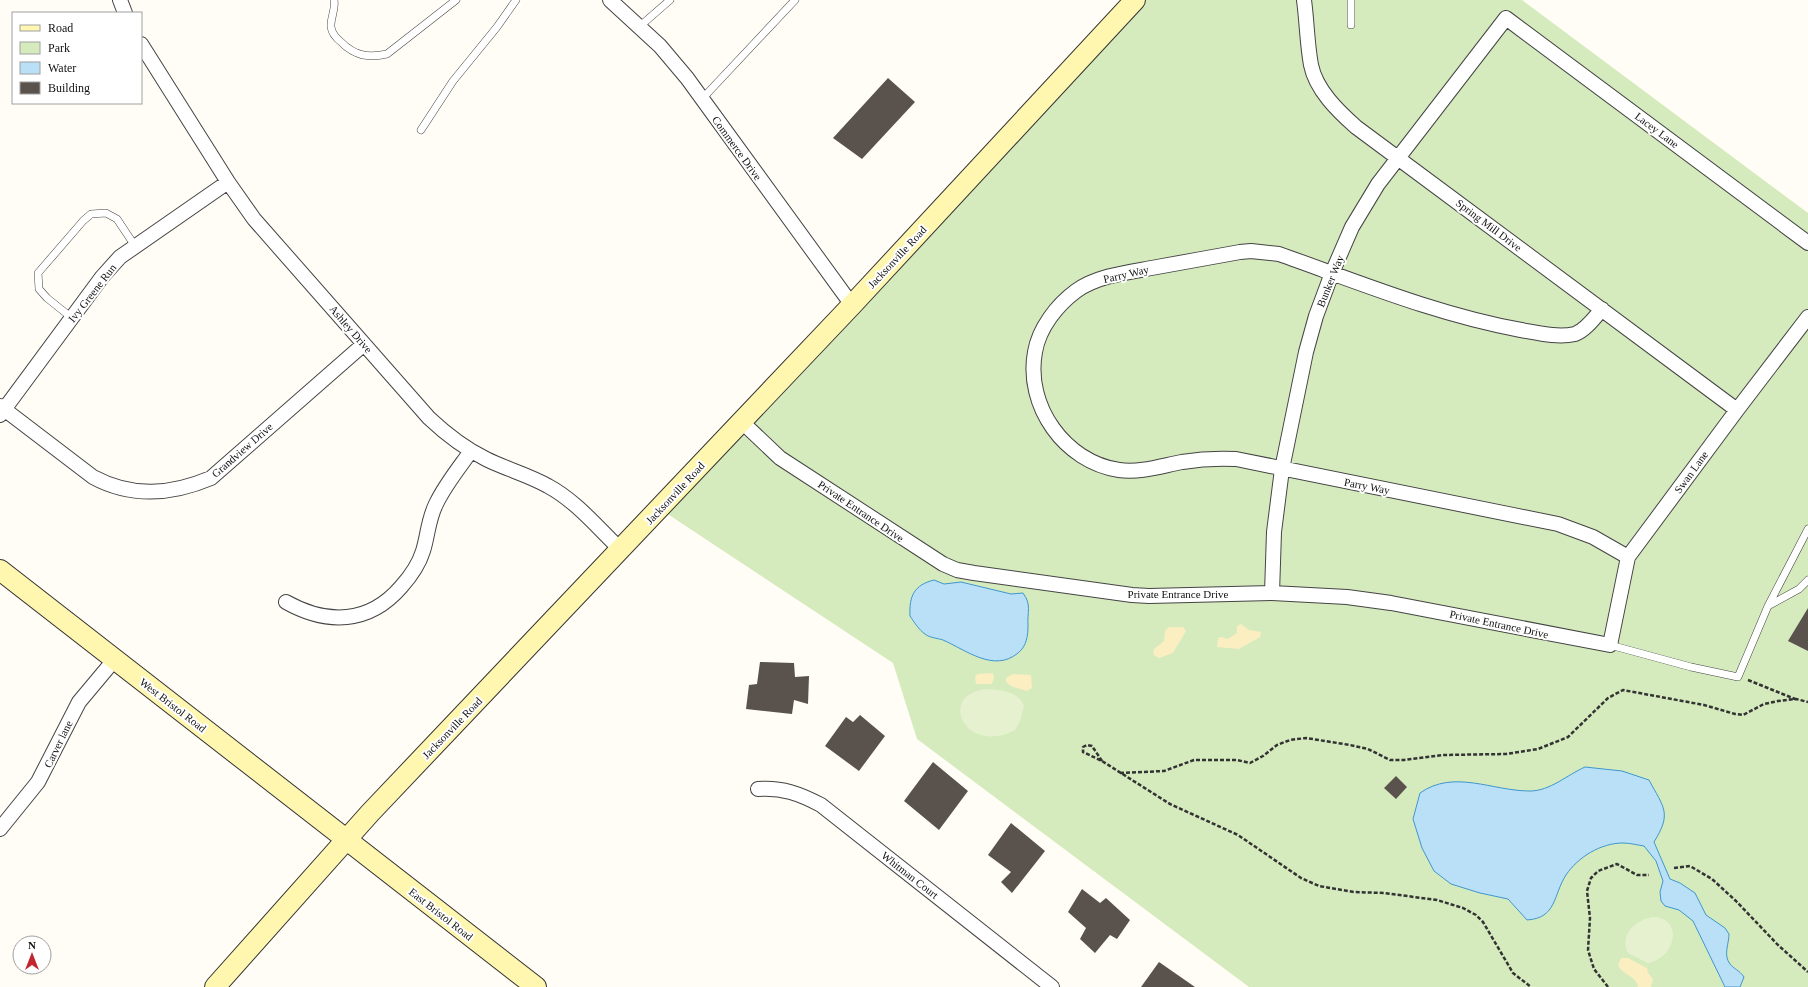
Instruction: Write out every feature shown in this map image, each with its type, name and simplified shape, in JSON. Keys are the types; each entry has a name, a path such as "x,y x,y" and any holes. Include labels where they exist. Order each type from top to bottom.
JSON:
{"main road":[{"name":"Jacksonville Road","path":"215,987 346,840 852,305 1135,0"},
{"name":"West Bristol Road","path":"0,570 346,840"},
{"name":"East Bristol Road","path":"346,840 536,987"}],"street":[{"path":"120,0 124,12"},
{"name":"Commerce Drive","path":"610,0 670,57 852,305"},
{"name":"Spring Mill Drive","path":"1304,0 1311,67 1336,110 1356,127 1737,410"},
{"name":"Bunker Way","path":"1272,593 1274,532 1282,469 1306,352 1316,316 1332,273 1352,227 1378,184 1506,18"},
{"name":"Lacey Lane","path":"1506,18 1808,243"},
{"name":"Ashley Drive","path":"142,46 228,182 254,219 430,418 454,441 471,451 487,460 546,485 562,494 621,550"},
{"name":"Ivy Greene Run","path":"2,410 102,277 120,257 228,182"},
{"name":"Parry Way","path":"1602,309 1585,328 1577,333 1563,336 1541,333 1499,326 1442,312 1279,254 1251,251 1103,278 1078,290 1063,302 1041,334 1035,352 1034,369 1041,408 1049,423 1074,451 1096,463 1119,470 1142,470 1212,458 1236,459 1558,524 1593,537 1628,557"},
{"name":"Swan Lane","path":"1610,645 1628,557 1808,317"},
{"name":"Grandview Drive","path":"2,410 93,477 104,482 142,491 168,491 211,478 364,344"},
{"name":"Private Entrance Drive","path":"742,422 780,458 844,498 921,551 957,570 1132,595 1150,596 1272,593 1347,597 1392,603 1610,645"},
{"path":"286,602 313,614 330,618 344,618 363,614 380,607 392,598 417,565 423,551 430,518 442,490 471,451"},
{"name":"Carver lane","path":"0,829 38,782 79,702 115,659"},
{"name":"Whitman Court","path":"758,789 771,788 790,791 821,805 1052,987"}],"lane":[{"path":"334,0 335,12 331,19 331,28 334,35 350,51 362,56 376,57 387,54 456,0"},
{"path":"421,130 453,81 497,27 516,0"},
{"path":"639,27 670,0"},
{"path":"702,99 795,0"},
{"path":"1351,0 1352,25"},
{"path":"72,318 46,298 39,289 38,273 58,249 91,214 106,213 117,219 135,246"},
{"path":"1610,645 1738,677 1768,606 1808,529"},
{"path":"1768,606 1799,589 1808,580"}],"path":[{"path":"1738,677 1796,699 1808,702"},
{"path":"1120,773 1164,771 1194,760 1231,760 1250,763 1263,756 1277,745 1290,740 1306,738 1368,749 1390,760 1404,760 1442,755 1506,754 1538,749 1568,737 1608,698 1623,690 1704,705 1743,715 1764,704 1796,699"},
{"path":"1102,761 1092,746 1087,745 1083,748 1083,752 1087,755 1102,761 1170,804 1238,835 1301,878 1319,886 1354,892 1384,893 1437,900 1463,908 1476,915 1483,922 1513,973 1531,987"},
{"path":"1608,987 1594,969 1588,950 1590,918 1587,891 1591,878 1598,872 1617,864 1637,875 1649,875"},
{"path":"1674,868 1690,866 1712,879 1736,901 1778,945 1808,972"}],"green space":[{"path":"1140,0 1522,0 1808,213 1808,987 1249,987 917,739 893,663 660,509"},
{"path":"991,689 1010,693 1022,701 1024,706 1020,721 1015,730 997,736 981,735 970,729 962,720 960,710 964,700 974,692"},
{"path":"1653,917 1663,919 1669,924 1673,938 1670,947 1665,954 1658,960 1648,963 1628,953 1626,940 1627,934 1635,925 1641,921"}],"sand":[{"path":"1241,624 1249,630 1261,632 1260,637 1239,649 1217,647 1218,638 1221,637 1228,639 1237,633 1237,626"},
{"path":"1169,627 1183,627 1186,631 1173,653 1159,658 1153,653 1154,649 1164,641 1165,631"},
{"path":"993,673 994,678 992,684 976,684 975,678 977,674"},
{"path":"1013,674 1031,675 1032,688 1027,691 1011,686 1006,682 1006,678"},
{"path":"1621,958 1628,958 1647,968 1648,973 1653,979 1651,987 1638,987 1635,980 1618,965"}],"water":[{"path":"934,580 944,584 961,582 1011,594 1023,593 1026,597 1028,605 1028,629 1026,640 1021,650 1009,659 999,661 990,660 980,658 923,632 910,616 912,597 917,588"},
{"path":"1585,767 1622,771 1649,780 1659,797 1664,811 1663,824 1654,842 1670,879 1680,883 1695,893 1706,915 1725,928 1729,934 1727,957 1730,964 1744,977 1740,987 1725,987 1693,921 1679,910 1665,906 1661,901 1660,892 1663,881 1656,861 1644,846 1626,843 1606,845 1591,852 1571,868 1549,910 1544,915 1527,920 1508,899 1480,893 1451,884 1434,871 1422,848 1413,819 1420,793 1433,786 1460,782 1516,790 1537,790 1551,786"}],"building":[{"path":"888,78 915,102 862,159 833,138"},
{"path":"1808,608 1808,651 1788,641"},
{"path":"760,662 794,663 795,677 809,676 808,704 794,700 792,714 746,709 749,685 757,684"},
{"path":"860,715 885,736 859,771 825,746 846,717 853,722"},
{"path":"933,762 968,791 939,830 904,801"},
{"path":"1396,776 1407,787 1396,799 1384,788"},
{"path":"1011,823 1045,851 1012,893 1001,882 1011,872 988,855"},
{"path":"1082,889 1100,903 1106,898 1130,920 1117,939 1110,935 1095,953 1080,939 1086,928 1068,912"},
{"path":"1159,962 1195,987 1141,987"}]}
